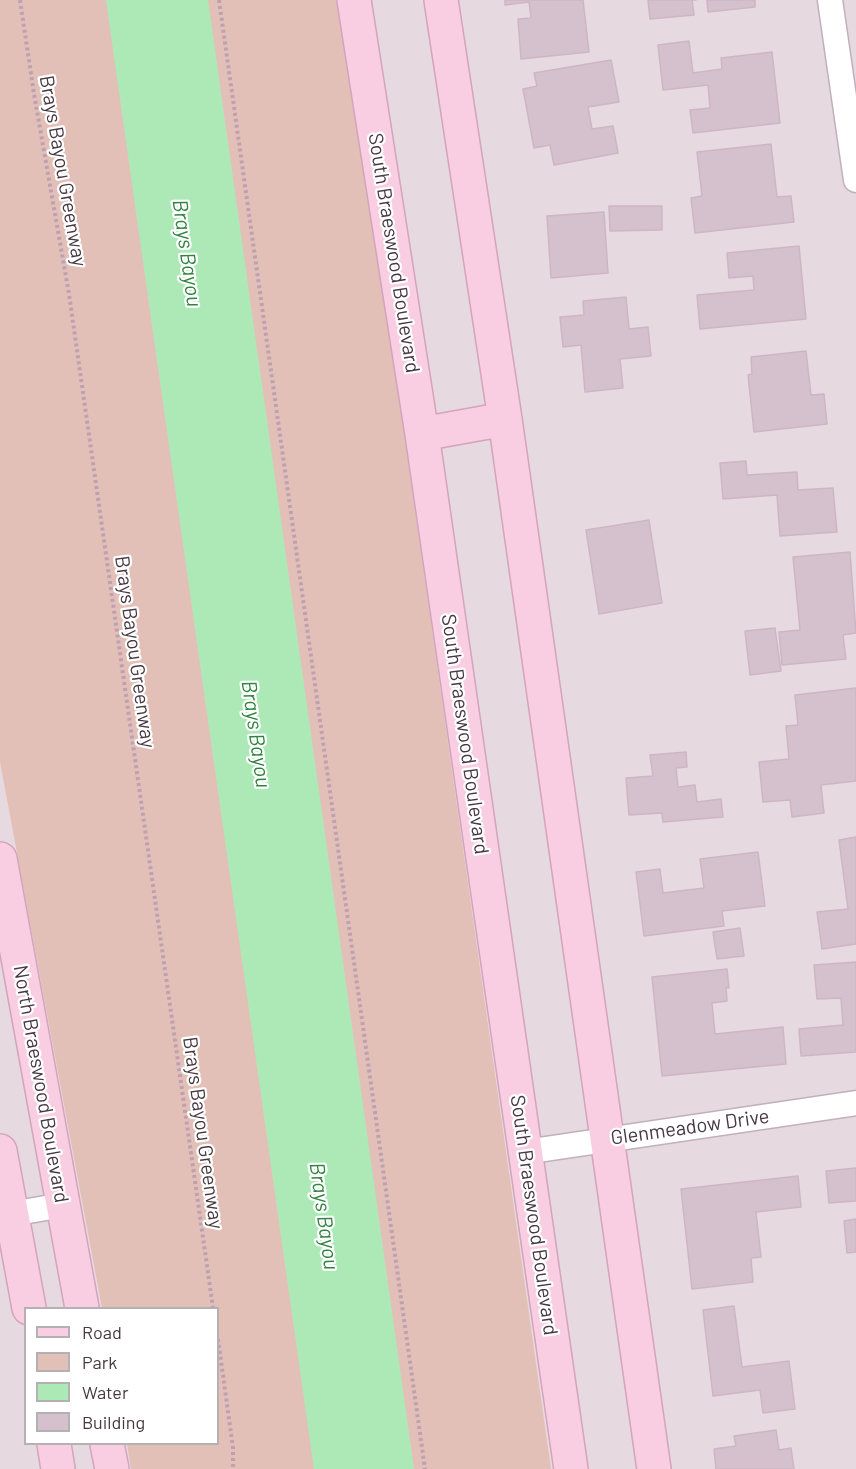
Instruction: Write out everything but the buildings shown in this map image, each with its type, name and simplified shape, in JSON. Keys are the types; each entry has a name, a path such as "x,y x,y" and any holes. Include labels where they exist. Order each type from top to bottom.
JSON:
{"main road":[{"name":"South Braeswood Boulevard","path":"354,0 422,434 571,1469"},
{"path":"441,0 506,419 654,1469"},
{"path":"422,434 506,419"},
{"name":"North Braeswood Boulevard","path":"0,859 82,1307"},
{"path":"0,1151 6,1215 29,1307"},
{"path":"54,1445 58,1469"},
{"path":"107,1445 112,1469"}],"street":[{"path":"830,0 846,40 856,180"},
{"name":"Glenmeadow Drive","path":"525,1152 856,1103"},
{"path":"6,1215 63,1205"}],"path":[{"name":"Brays Bayou Greenway","path":"20,0 69,294 213,1307"},
{"path":"219,0 425,1469"},
{"path":"219,1346 233,1448 233,1469"}],"shaded area":[{"path":"0,0 856,0 856,1469 0,1469"}],"green space":[{"path":"0,0 336,0 363,143 551,1469 131,1469 127,1445 219,1445 219,1307 102,1307 0,762"}],"water":[{"name":"Brays Bayou","path":"106,0 208,0 414,1469 314,1469"}]}
